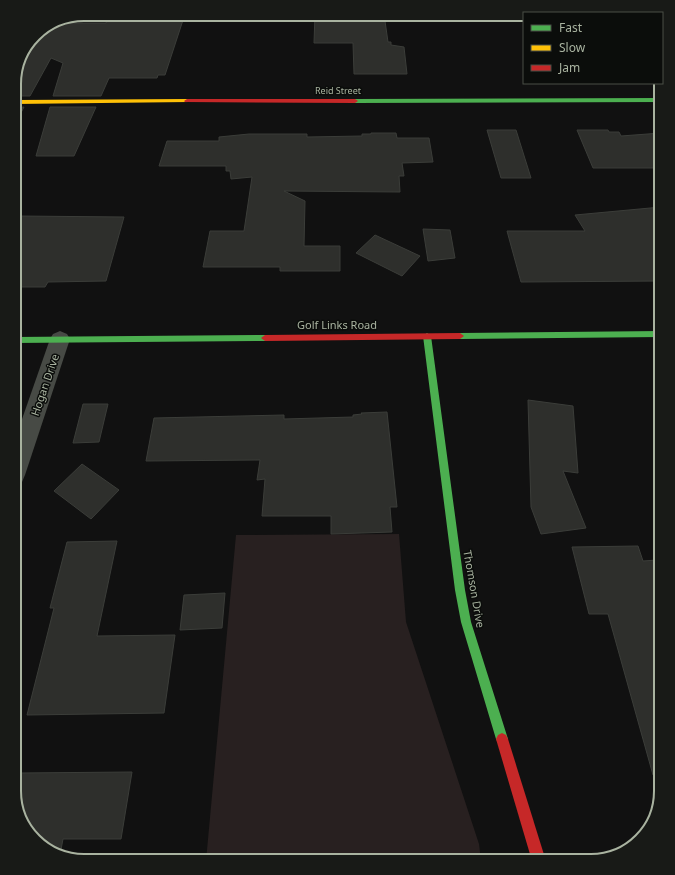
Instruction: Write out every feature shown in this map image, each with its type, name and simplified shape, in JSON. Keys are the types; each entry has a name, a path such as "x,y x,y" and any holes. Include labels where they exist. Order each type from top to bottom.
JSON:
{"street":[{"name":"Reid Street","path":"21,102 654,100"},
{"name":"Golf Links Road","path":"21,340 654,334"},
{"name":"Thomson Drive","path":"427,336 460,590 466,622 537,854"},
{"name":"Hogan Drive","path":"21,454 60,339"}],"shaded area":[{"path":"399,534 406,622 479,844 480,854 207,854 236,535"}],"building":[{"path":"107,21 183,21 165,75 158,75 157,78 109,78 101,96 53,96 63,63 51,58 30,96 21,96 21,80 26,60 32,49 49,32 69,23 106,23"},
{"path":"315,21 385,21 388,42 391,42 391,45 404,47 407,74 354,74 353,43 314,43"},
{"path":"50,107 96,107 74,156 36,156"},
{"path":"487,130 516,130 531,178 501,178"},
{"path":"577,130 608,130 609,132 619,132 621,136 654,134 654,168 593,168"},
{"path":"396,133 397,138 429,138 433,162 402,163 404,176 399,176 400,192 284,191 305,201 304,246 340,246 340,271 280,271 280,267 203,267 210,231 244,231 252,177 231,179 230,171 226,171 226,166 159,166 167,141 219,141 219,137 249,134 307,134 307,137 362,136 362,134"},
{"path":"654,208 654,281 521,282 507,231 585,231 575,215"},
{"path":"21,216 124,217 106,281 48,282 45,287 21,287"},
{"path":"423,229 450,230 455,258 428,261"},
{"path":"375,235 420,256 402,276 356,253"},
{"path":"528,400 573,406 578,473 563,471 586,528 541,534 531,507"},
{"path":"83,404 108,404 99,442 73,443"},
{"path":"387,412 397,507 390,507 392,532 331,534 331,516 262,516 265,479 257,480 260,460 146,461 154,418 284,415 284,419 353,417 353,415 362,414 361,413"},
{"path":"82,464 119,490 91,519 54,491"},
{"path":"117,541 97,636 175,635 164,713 27,715 54,608 50,608 67,542"},
{"path":"638,546 643,561 654,560 654,775 608,614 589,614 572,547"},
{"path":"225,593 222,628 180,630 184,595"},
{"path":"132,772 121,839 63,839 61,849 53,846 32,826 24,811 21,791 21,773"}],"traffic: fast":[{"path":"355,101 654,100"},
{"path":"460,336 654,334"},
{"path":"427,336 460,590 466,622 502,739"},
{"path":"21,340 265,338"}],"traffic: slow":[{"path":"21,102 187,101"}],"traffic: jam":[{"path":"187,101 355,101"},
{"path":"265,338 460,336"},
{"path":"502,739 537,854"}]}
